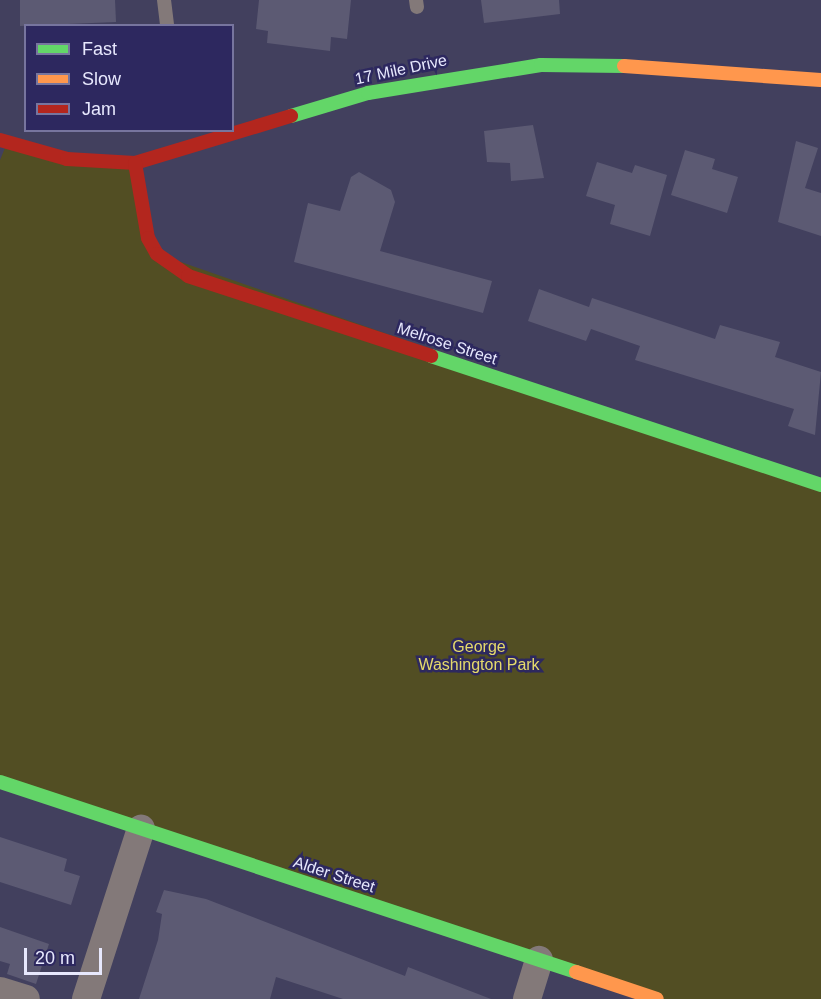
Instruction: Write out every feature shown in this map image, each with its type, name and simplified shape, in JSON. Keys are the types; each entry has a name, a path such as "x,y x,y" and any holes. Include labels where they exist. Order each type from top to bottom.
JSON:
{"street":[{"name":"17 Mile Drive","path":"0,140 67,159 135,163 368,93 485,71 671,65 821,80"},
{"name":"Melrose Street","path":"135,163 148,238 158,254 188,276 821,485"},
{"name":"Alder Street","path":"0,782 657,999"},
{"path":"86,999 141,829"},
{"path":"527,999 539,960"},
{"path":"0,991 26,999"}],"lane":[{"path":"164,0 167,24"}],"green space":[{"name":"George Washington Park","path":"7,143 135,163 158,254 821,485 821,999 657,999 0,782 0,160"}],"building":[{"path":"20,0 115,0 116,22 24,24 20,26"},
{"path":"259,0 351,0 347,39 331,37 330,51 267,43 268,31 256,29"},
{"path":"481,0 559,0 560,14 484,23"},
{"path":"533,125 544,178 511,181 510,163 487,162 484,131"},
{"path":"796,141 818,148 805,188 821,193 821,236 778,222"},
{"path":"685,150 715,159 712,169 738,177 727,213 671,195"},
{"path":"597,162 632,173 635,165 667,175 650,236 610,224 615,205 586,196"},
{"path":"359,172 391,190 395,202 380,251 492,281 483,313 294,262 308,203 340,211 351,177"},
{"path":"539,289 589,307 592,298 715,339 720,325 780,342 775,357 821,372 815,435 788,426 794,409 635,360 640,346 591,329 586,341 528,321"},
{"path":"0,837 67,859 64,871 80,876 71,905 0,882"},
{"path":"164,890 206,899 405,976 408,967 491,999 343,999 276,977 270,999 139,999 158,940 162,914 156,912"},
{"path":"0,927 49,944 36,984 7,974 10,964 0,961"}],"traffic: fast":[{"path":"291,116 368,93 541,65 624,66"},
{"path":"431,356 821,485"},
{"path":"0,782 576,972"}],"traffic: slow":[{"path":"624,66 821,80"},
{"path":"576,972 657,999"}],"traffic: jam":[{"path":"0,140 67,159 135,163 291,116"},
{"path":"135,163 148,238 157,254 188,276 431,356"}]}
